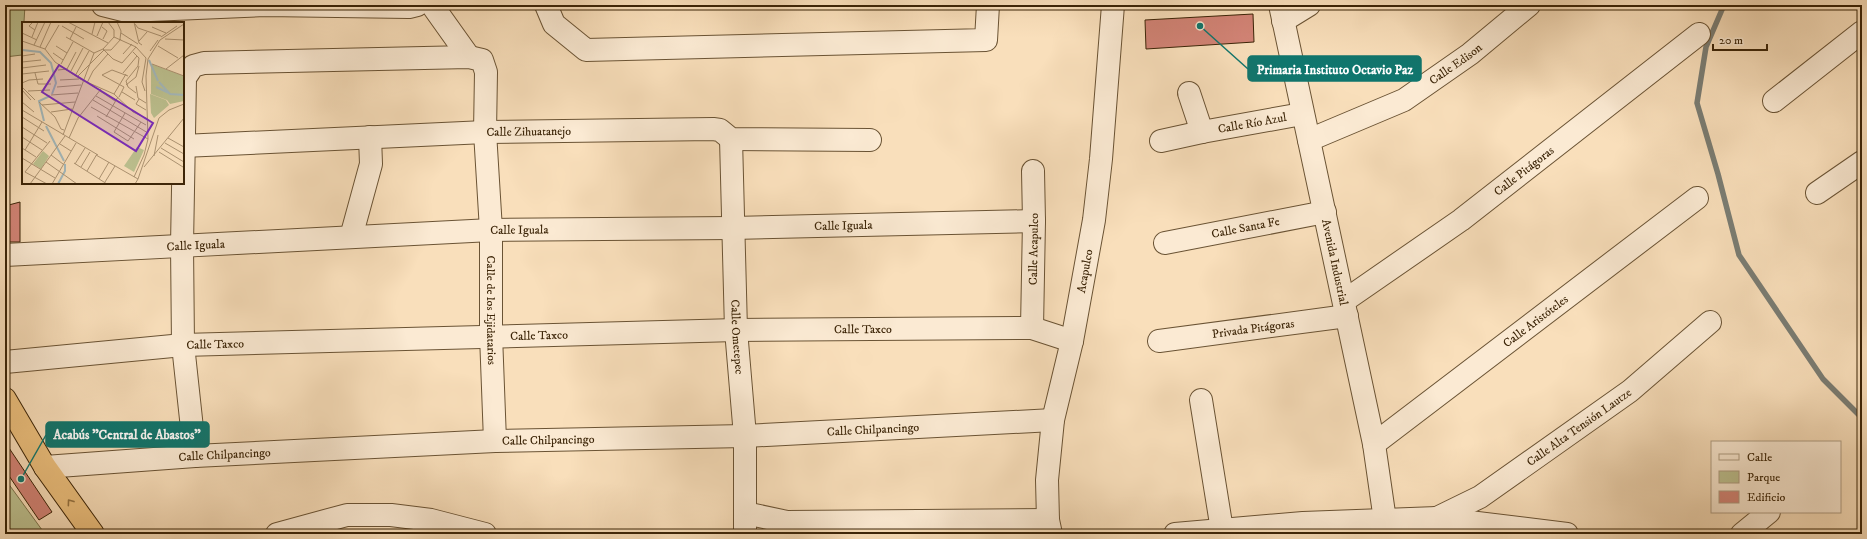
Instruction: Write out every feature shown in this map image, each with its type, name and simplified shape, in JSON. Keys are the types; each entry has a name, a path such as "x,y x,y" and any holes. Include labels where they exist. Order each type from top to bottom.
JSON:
{"highway":[{"path":"5,398 45,467 93,534"}],"street":[{"path":"103,5 127,11 265,5 409,7 417,5"},
{"name":"Calle de los Ejidatarios","path":"432,5 486,72 485,132 491,230 491,335 495,442"},
{"path":"546,5 554,24 586,50 986,40 988,5"},
{"name":"Acapulco","path":"1049,527 1048,480 1053,420 1072,341 1094,220 1102,151 1114,5"},
{"path":"1282,13 1308,5"},
{"name":"Calle Edison","path":"1309,140 1404,100 1470,54 1529,5"},
{"name":"Avenida Industrial","path":"1282,13 1302,114 1325,212 1374,444 1385,527"},
{"path":"1774,101 1862,32"},
{"name":"Calle Pitágoras","path":"1346,309 1700,34"},
{"path":"184,146 185,78 193,66 204,63 476,58"},
{"path":"1190,93 1202,132"},
{"name":"Calle Río Azul","path":"1161,141 1302,114"},
{"name":"Calle Zihuatanejo","path":"184,146 485,132 713,129 720,130 731,139 870,140"},
{"path":"350,237 371,164 370,137"},
{"name":"Calle Ometepec","path":"731,139 736,330 745,436 745,523"},
{"path":"1816,194 1862,162"},
{"name":"Calle Acapulco","path":"1032,328 1034,221 1033,171"},
{"path":"183,184 182,245 184,345 195,456"},
{"name":"Calle Aristóteles","path":"1374,444 1697,198"},
{"name":"Calle Santa Fe","path":"1165,243 1325,212"},
{"name":"Calle Iguala","path":"5,255 491,230 734,228 1034,221"},
{"name":"Privada Pitágoras","path":"1159,341 1346,309"},
{"name":"Calle Alta Tensión Lautze","path":"1437,518 1480,497 1630,391 1710,322"},
{"name":"Calle Taxco","path":"5,362 184,345 491,335 736,330 1032,328 1072,341"},
{"path":"1201,400 1222,530"},
{"name":"Calle Chilpancingo","path":"45,467 195,456 495,442 745,436 1053,420"},
{"path":"1742,534 1768,513"},
{"path":"277,534 347,515 391,515 431,520 485,534"},
{"path":"1175,534 1222,530 1385,527 1437,518 1506,530 1567,534"},
{"path":"745,523 787,522 1049,527"}],"green space":[{"path":"5,5 25,5 24,22 22,22 22,55 5,57"},
{"path":"5,479 45,534 5,534"}],"building":[{"path":"1253,14 1254,42 1146,49 1145,20"},
{"path":"20,202 20,242 5,242 5,206"},
{"path":"5,442 52,512 39,520 5,470"}],"waterway":[{"path":"1724,5 1706,47 1697,103 1718,174 1739,255 1823,379 1862,418"}],"place":[{"name":"Primaria Instituto Octavio Paz","path":"1200,26"},
{"name":"Acabús \"Central de Abastos\"","path":"21,479"}]}
